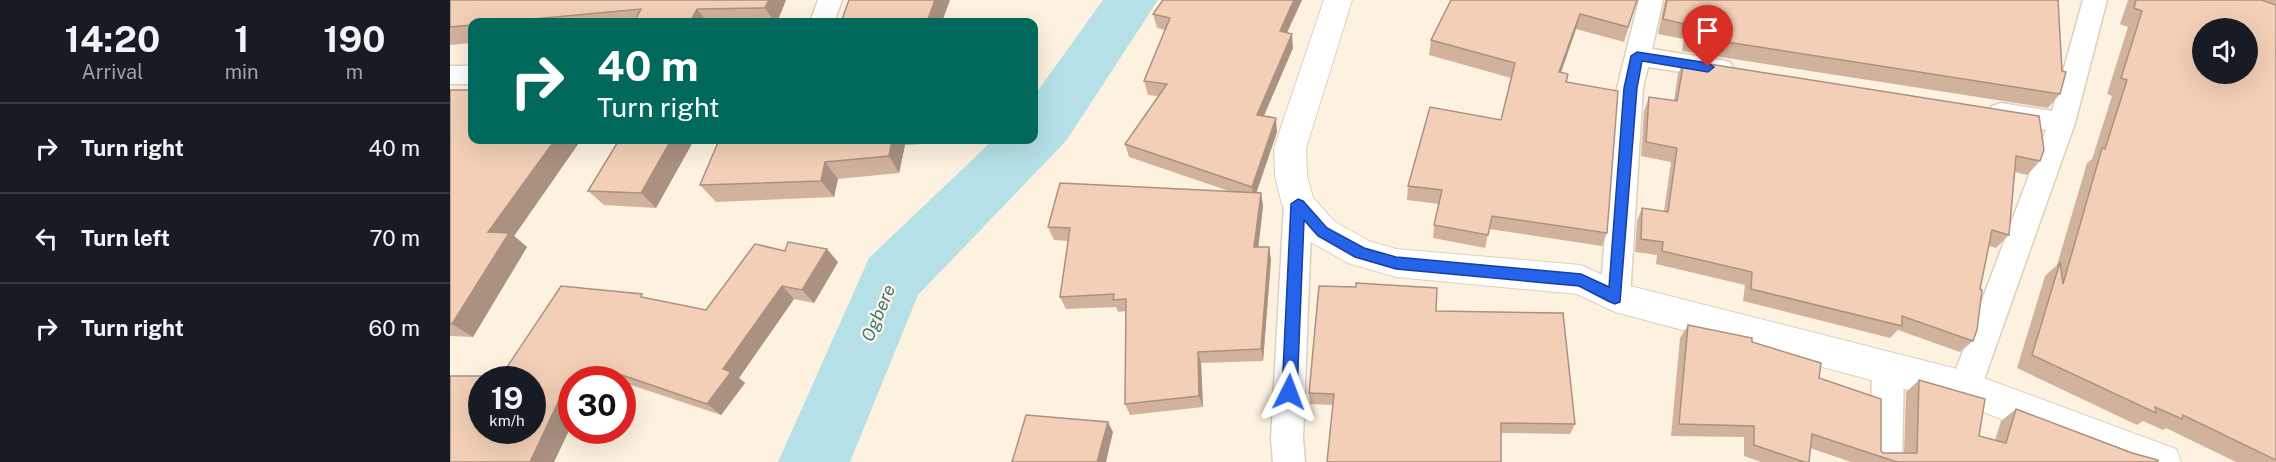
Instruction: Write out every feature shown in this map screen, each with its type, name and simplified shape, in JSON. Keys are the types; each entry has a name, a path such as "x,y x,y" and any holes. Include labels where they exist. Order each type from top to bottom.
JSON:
{"street":[{"path":"823,18 830,0"},
{"path":"1289,462 1287,439 1298,204 1291,176 1290,148 1338,0"},
{"path":"1615,297 1630,88 1651,0"},
{"path":"1965,388 2062,123 2095,0"},
{"path":"1637,56 1744,73"},
{"path":"450,75 468,75"},
{"path":"1980,110 2062,123"},
{"path":"1298,204 1323,232 1360,253 1396,263 1581,280 1615,297 1965,388 2162,462"},
{"path":"1886,462 1888,368"}],"building":[{"path":"450,0 769,0 765,8 697,9 692,18 636,18 641,9 543,18 468,18 468,25 450,27"},
{"path":"849,0 935,0 928,18 842,18"},
{"path":"1163,0 1294,0 1280,31 1292,34 1257,115 1276,118 1252,187 1125,144 1167,84 1144,81 1170,18 1153,14"},
{"path":"1451,0 1637,0 1628,27 1580,14 1559,72 1568,74 1566,82 1618,91 1607,233 1492,216 1488,235 1434,225 1442,190 1408,186 1430,107 1501,120 1515,63 1431,40"},
{"path":"1667,0 2058,0 2062,71 2066,72 2060,94 1688,36 1689,25 1663,19"},
{"path":"2136,0 2262,0 2276,5 2276,460 2183,415 2182,419 2155,407 2156,413 2032,355 2060,262 2063,284 2102,148 2105,149 2127,80 2121,78 2142,11 2134,8"},
{"path":"1684,60 2039,116 2044,150 2040,161 2016,156 2009,235 1992,230 1980,289 1982,290 1977,330 1973,341 1902,316 1902,326 1751,289 1752,272 1662,251 1663,242 1641,239 1642,208 1668,212 1677,148 1646,142 1649,97 1677,101"},
{"path":"450,90 468,90 468,144 552,144 488,232 509,233 450,324"},
{"path":"617,144 669,144 641,193 588,191"},
{"path":"717,144 891,144 889,156 825,162 821,181 700,185"},
{"path":"1060,183 1261,193 1254,247 1269,247 1261,349 1198,352 1199,396 1125,404 1126,299 1113,300 1114,294 1060,297 1070,228 1048,227"},
{"path":"788,242 827,249 802,290 782,286 723,369 731,372 707,404 636,380 636,366 558,366 558,402 546,428 546,366 508,366 561,286 642,294 641,297 706,310 755,244 785,251"},
{"path":"1356,283 1437,288 1436,311 1563,313 1575,424 1501,423 1501,462 1327,462 1334,394 1309,393 1319,286 1356,287"},
{"path":"1688,325 1752,338 1752,342 1821,363 1819,378 1881,399 1881,451 1883,453 1917,453 1919,380 1985,399 1979,436 2006,443 2016,409 2132,453 2158,460 2158,462 1897,462 1812,434 1809,462 1804,462 1754,445 1754,426 1679,424"},
{"path":"450,376 468,376 468,444 538,444 530,462 450,462"},
{"path":"1026,415 1108,422 1097,462 1012,462"}],"waterway":[{"name":"Ogbere","path":"1038,132 1131,0"},
{"name":"Ogbere","path":"814,462 892,278 1026,144"}],"route":[{"path":"1289,392 1298,204 1323,232 1360,253 1396,263 1581,280 1615,297 1630,88 1637,56 1708,67"}]}
